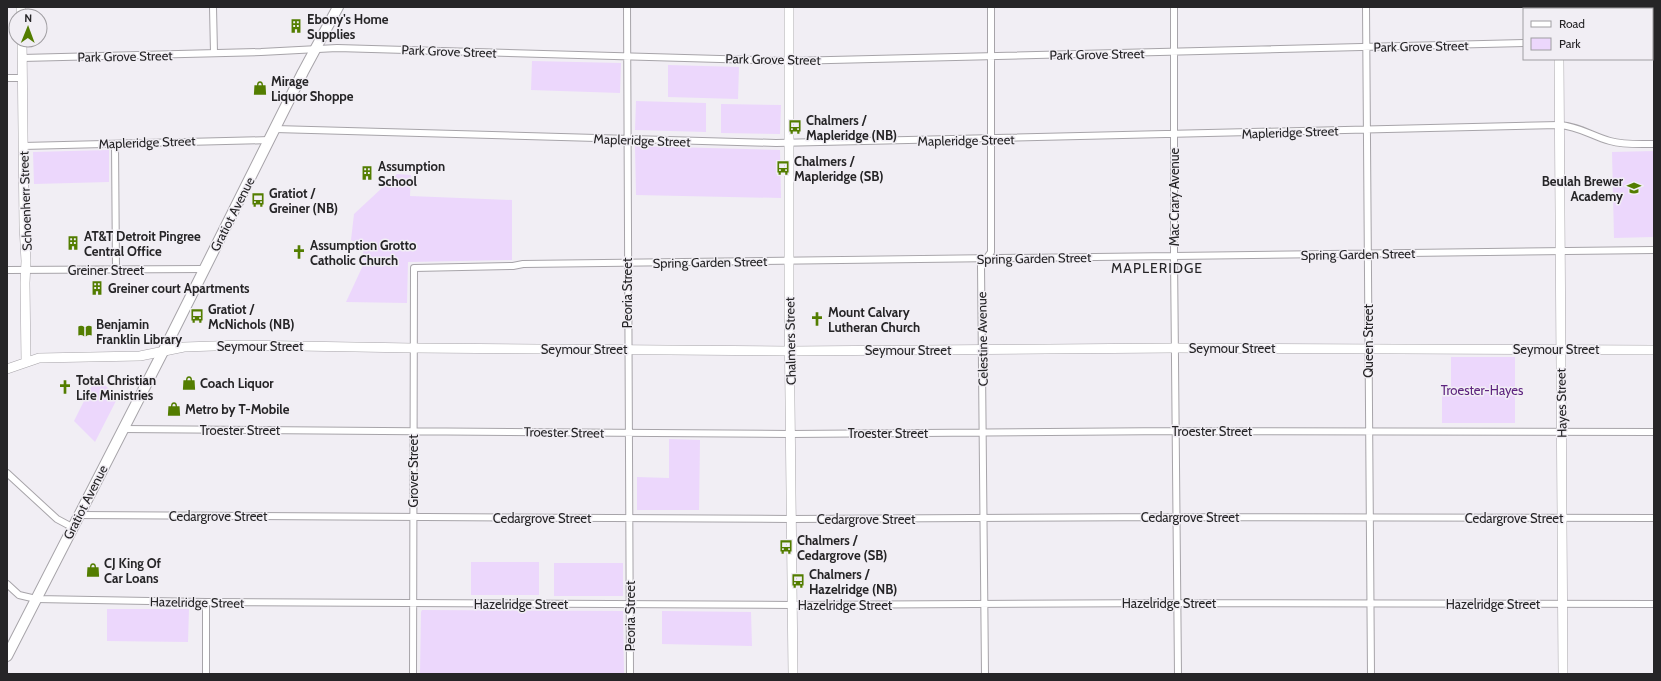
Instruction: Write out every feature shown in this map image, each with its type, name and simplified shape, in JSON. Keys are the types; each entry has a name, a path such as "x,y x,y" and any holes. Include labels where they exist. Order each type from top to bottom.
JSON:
{"main road":[{"name":"Gratiot Avenue","path":"7,656 276,129 303,72 338,7"}],"street":[{"path":"213,7 214,53"},
{"name":"Peoria Street","path":"627,7 630,674"},
{"name":"Chalmers Street","path":"789,7 790,434 793,674"},
{"name":"Celestine Avenue","path":"985,674 981,266 991,252 991,7"},
{"name":"Mac Crary Avenue","path":"1174,7 1174,256 1178,674"},
{"name":"Queen Street","path":"1366,7 1371,674"},
{"name":"Park Grove Street","path":"22,58 316,50 337,48 789,61 1523,43"},
{"name":"Schoenherr Street","path":"22,48 26,362"},
{"name":"Hayes Street","path":"1559,60 1563,674"},
{"path":"7,78 22,78"},
{"name":"Mapleridge Street","path":"276,129 789,143 1559,125 1578,128 1612,142 1654,144"},
{"name":"Mapleridge Street","path":"23,146 270,140"},
{"path":"115,144 116,270"},
{"name":"Spring Garden Street","path":"414,268 513,266 522,264 1654,250"},
{"name":"Grover Street","path":"413,674 414,268"},
{"name":"Greiner Street","path":"7,270 204,269"},
{"name":"Seymour Street","path":"7,369 39,358 140,356 184,347 243,345 790,351 1175,348 1654,350"},
{"name":"Troester Street","path":"122,429 790,434 1176,431 1654,432"},
{"path":"7,473 57,519 72,527"},
{"name":"Cedargrove Street","path":"78,515 791,519 1177,517 1654,518"},
{"name":"Hazelridge Street","path":"7,584 18,595 36,599 206,602 630,605 1178,603 1654,604"},
{"path":"206,602 206,674"}],"green space":[{"path":"532,61 621,63 620,93 531,90"},
{"path":"668,65 739,67 738,99 668,97"},
{"path":"636,101 706,103 706,132 635,130"},
{"path":"721,104 781,105 780,134 721,133"},
{"path":"635,146 780,150 781,198 636,195"},
{"path":"109,150 109,182 34,184 33,152"},
{"name":"Beulah Brewer Academy","path":"1654,151 1654,237 1614,238 1612,152"},
{"path":"397,174 411,175 410,196 512,200 512,260 408,262 407,303 346,302 365,261 362,259 364,248 357,246 357,243 351,240 354,214"},
{"name":"Troester-Hayes","path":"1451,357 1515,357 1515,423 1442,423 1442,391 1451,390"},
{"path":"96,377 118,397 95,442 74,421"},
{"path":"669,439 700,440 699,510 637,510 637,477 669,478"},
{"path":"471,562 539,562 539,595 471,595"},
{"path":"554,563 623,563 623,596 554,596"},
{"path":"107,609 189,609 188,642 107,641"},
{"path":"422,610 623,611 624,674 420,674"},
{"path":"662,611 751,612 752,646 662,644"}],"place":[{"name":"Ebony's Home Supplies","path":"296,26"},
{"name":"Mirage Liquor Shoppe","path":"260,88"},
{"name":"Chalmers / Mapleridge (NB)","path":"795,127"},
{"name":"Chalmers / Mapleridge (SB)","path":"783,168"},
{"name":"Assumption School","path":"367,173"},
{"name":"Beulah Brewer Academy","path":"1634,188"},
{"name":"Gratiot / Greiner (NB)","path":"258,200"},
{"name":"AT&T Detroit Pingree Central Office","path":"73,243"},
{"name":"Assumption Grotto Catholic Church","path":"299,252"},
{"name":"Greiner court Apartments","path":"97,288"},
{"name":"Gratiot / McNichols (NB)","path":"197,316"},
{"name":"Mount Calvary Lutheran Church","path":"817,319"},
{"name":"Benjamin Franklin Library","path":"85,331"},
{"name":"Coach Liquor","path":"189,383"},
{"name":"Total Christian Life Ministries","path":"65,387"},
{"name":"Metro by T-Mobile","path":"174,409"},
{"name":"Chalmers / Cedargrove (SB)","path":"786,547"},
{"name":"CJ King Of Car Loans","path":"93,570"},
{"name":"Chalmers / Hazelridge (NB)","path":"798,581"}],"district":[{"name":"MAPLERIDGE","path":"1157,268"}]}
